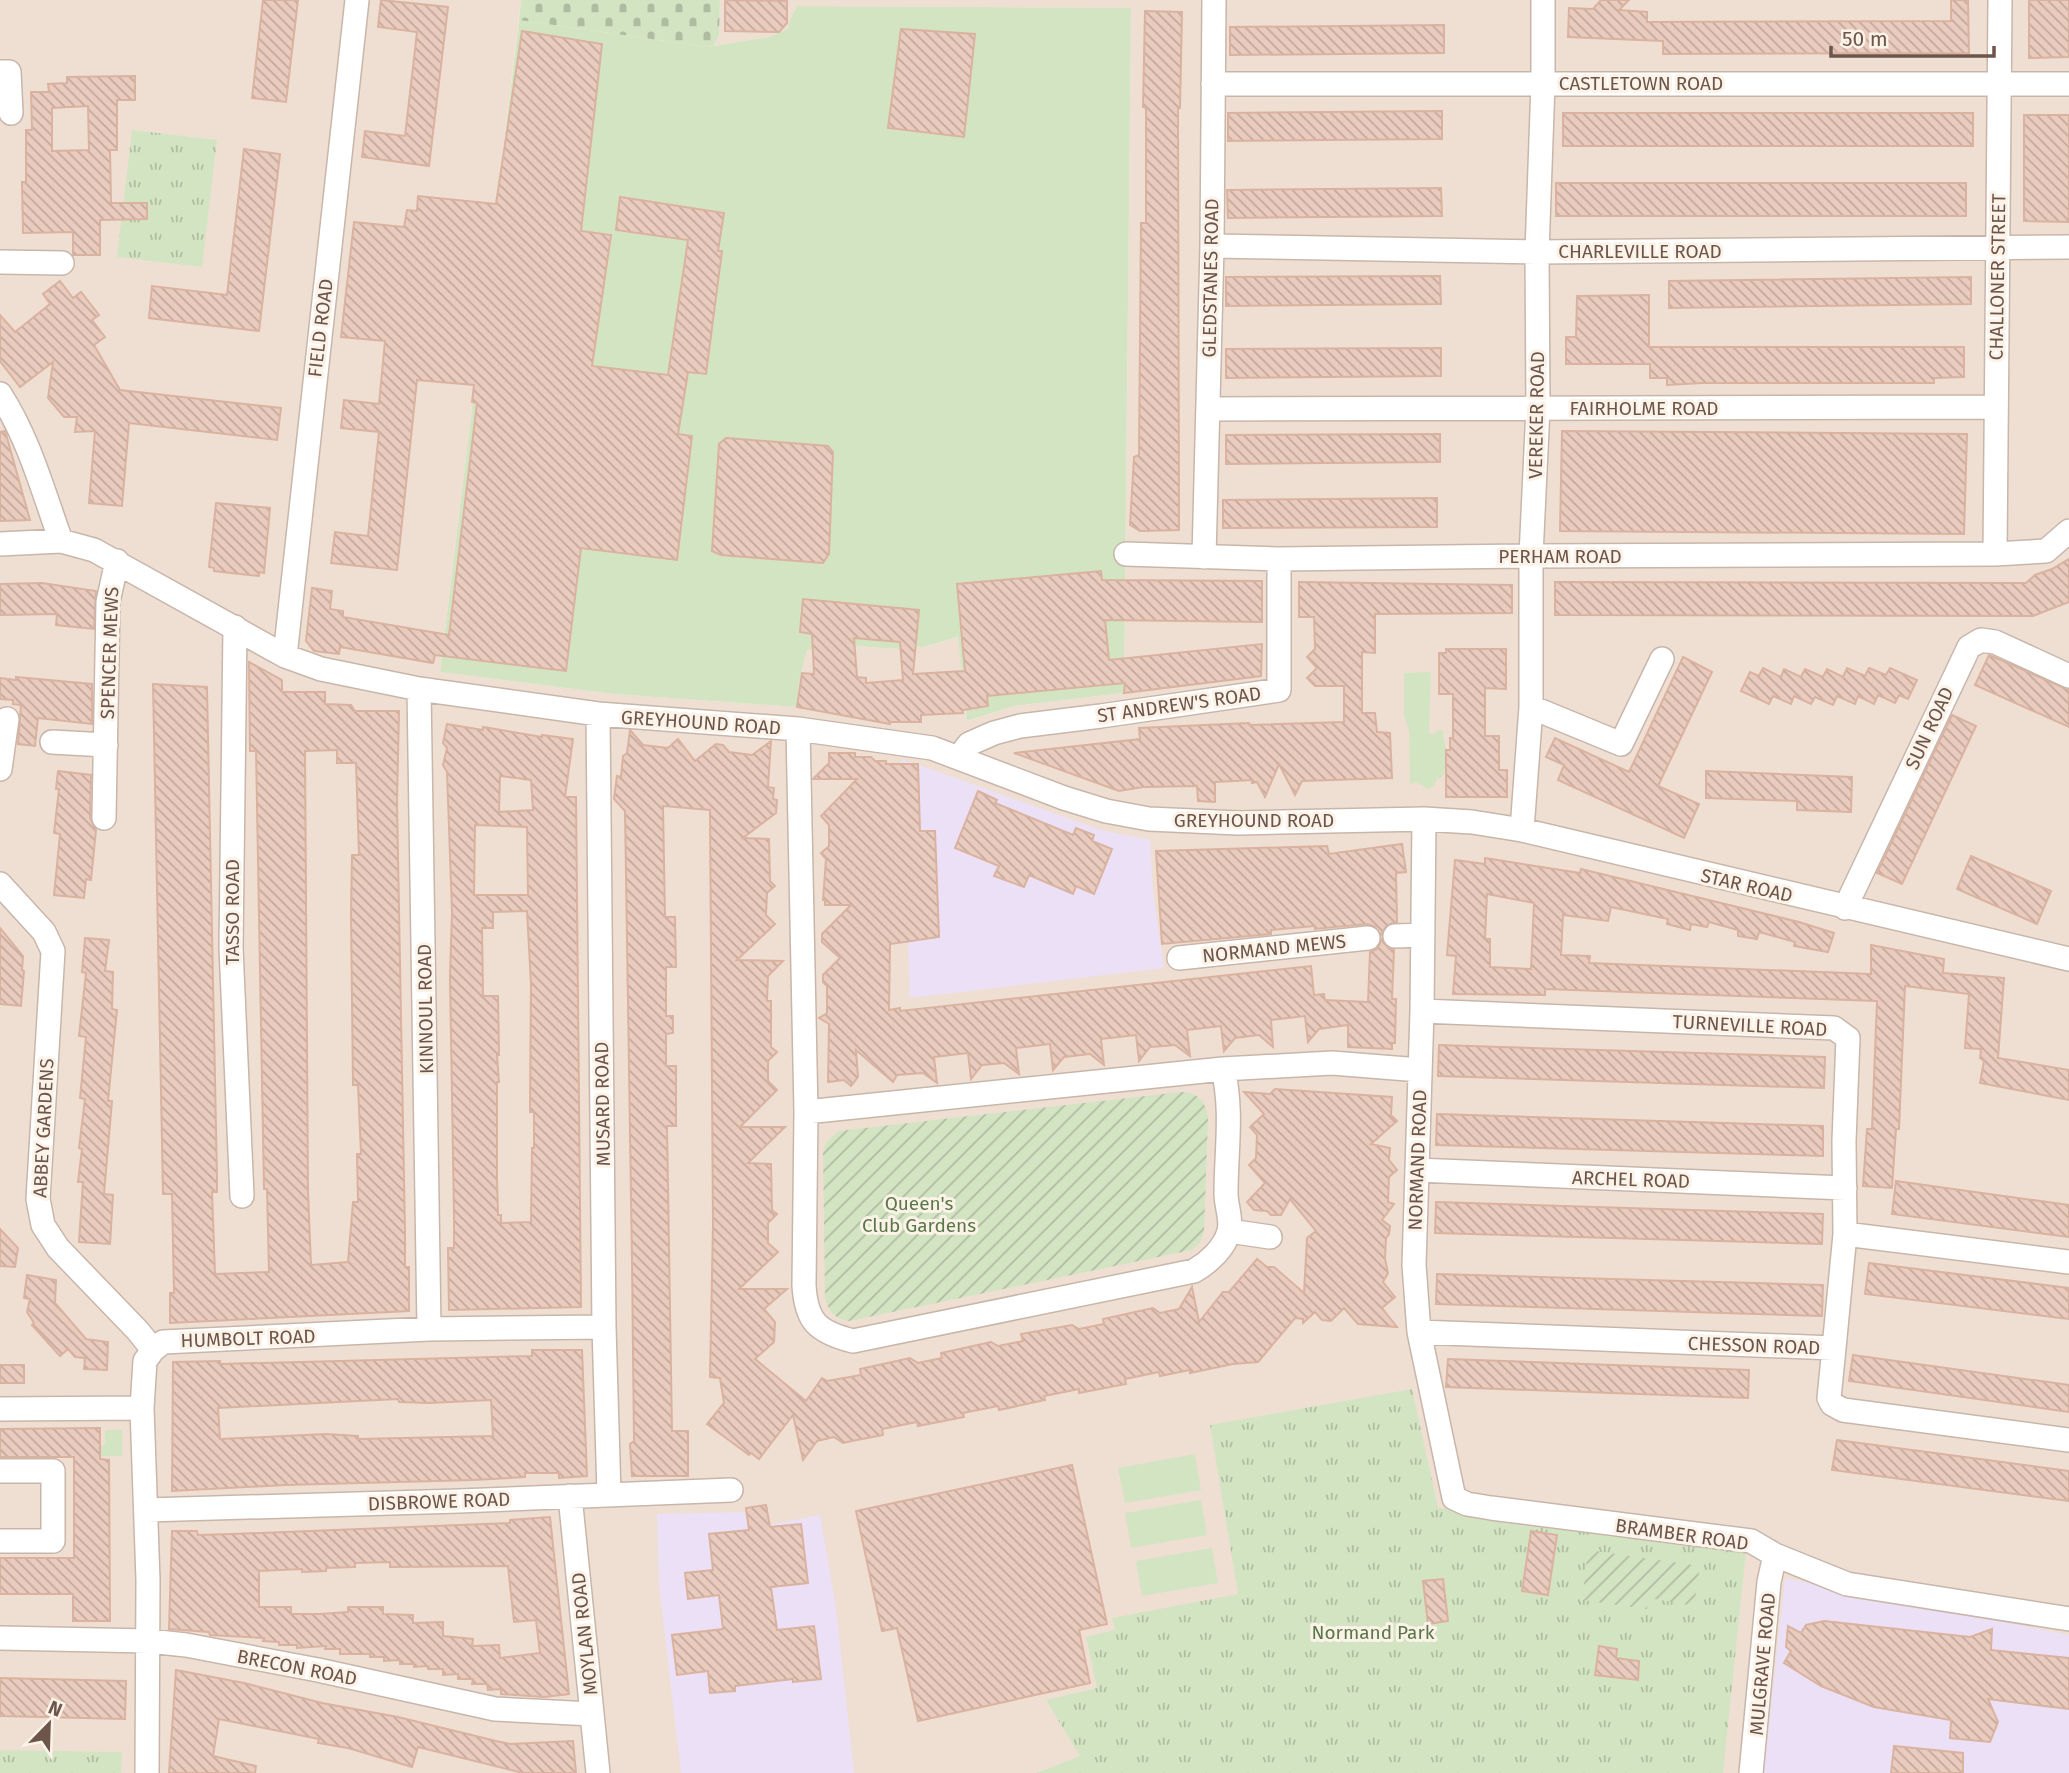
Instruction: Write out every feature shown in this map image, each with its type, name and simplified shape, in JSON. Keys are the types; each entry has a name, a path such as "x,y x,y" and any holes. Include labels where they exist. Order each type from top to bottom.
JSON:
{"street":[{"name":"FIELD ROAD","path":"285,656 356,0"},
{"name":"GLEDSTANES ROAD","path":"1204,557 1212,246 1214,0"},
{"name":"VEREKER ROAD","path":"1522,831 1531,707 1531,555 1538,408 1537,251 1543,0"},
{"name":"CHALLONER STREET","path":"1995,554 2000,0"},
{"path":"0,72 9,72 11,113"},
{"name":"CASTLETOWN ROAD","path":"1213,84 2069,84"},
{"name":"CHARLEVILLE ROAD","path":"1212,246 1537,251 2069,247"},
{"path":"0,262 62,263"},
{"path":"0,394 28,448 61,541"},
{"name":"FAIRHOLME ROAD","path":"1209,409 1995,407"},
{"name":"PERHAM ROAD","path":"1126,554 1279,559 1531,555 1995,554 2046,551 2069,531"},
{"name":"GREYHOUND ROAD","path":"0,544 61,541 94,550 285,656 321,669 419,689 598,715 798,729 932,748 1064,798 1106,811 1149,819 1238,823 1423,819"},
{"name":"ST ANDREW'S ROAD","path":"959,757 969,744 1020,726 1279,690 1279,559"},
{"name":"SPENCER MEWS","path":"104,818 108,602 117,561"},
{"name":"TASSO ROAD","path":"235,627 231,948 242,1196"},
{"name":"SUN ROAD","path":"1845,908 1969,647 1982,640 1995,642 2069,676"},
{"path":"1531,707 1621,744 1662,659"},
{"name":"KINNOUL ROAD","path":"419,689 429,1329"},
{"name":"MUSARD ROAD","path":"598,715 604,1327 609,1494"},
{"path":"0,769 7,719"},
{"path":"798,729 806,1111 805,1303 810,1318 819,1328 835,1336 853,1340 1194,1271 1215,1255 1229,1231 1226,1196 1230,1117 1223,1069"},
{"name":"SPENCER MEWS","path":"52,742 106,745"},
{"name":"STAR ROAD","path":"1423,819 1472,822 1522,831 2069,959"},
{"name":"NORMAND ROAD","path":"1423,819 1422,1011 1414,1265 1419,1332 1454,1498"},
{"name":"ABBEY GARDENS","path":"0,884 44,932 53,951 38,1199 43,1224 58,1248 153,1350"},
{"path":"1395,936 1423,934"},
{"name":"NORMAND MEWS","path":"1179,958 1368,938"},
{"name":"TURNEVILLE ROAD","path":"1422,1011 1834,1028 1847,1038 1845,1234 1833,1349"},
{"path":"806,1111 1223,1069 1332,1063 1420,1070"},
{"name":"ARCHEL ROAD","path":"1417,1170 1845,1188"},
{"path":"1229,1231 1270,1237"},
{"path":"1845,1234 2069,1262"},
{"name":"HUMBOLT ROAD","path":"147,1773 149,1641 142,1408 145,1361 153,1350 163,1342 429,1329 604,1327"},
{"name":"CHESSON ROAD","path":"1419,1332 1833,1349 1829,1398 1832,1404 1843,1410 2069,1440"},
{"path":"0,1409 142,1408"},
{"path":"0,1471 53,1471 53,1541 0,1541"},
{"name":"DISBROWE ROAD","path":"147,1510 732,1490"},
{"name":"MOYLAN ROAD","path":"570,1496 598,1773"},
{"name":"BRAMBER ROAD","path":"1454,1498 1466,1504 1491,1508 1751,1542 1775,1555 1847,1584 2069,1619"},
{"name":"MULGRAVE ROAD","path":"1751,1773 1769,1582 1775,1555"},
{"name":"BRECON ROAD","path":"0,1638 149,1641 186,1645 318,1670 495,1709 592,1714"}],"shaded area":[{"path":"0,0 521,0 440,672 614,694 797,707 799,682 807,650 825,648 825,644 920,648 959,637 968,721 1014,706 1124,693 1131,8 797,6 789,28 769,37 713,46 719,36 720,0 2069,0 2069,1773 0,1773"},
{"path":"902,759 1101,830 1150,840 1153,892 1164,968 910,998"},
{"path":"745,1512 749,1529 820,1515 836,1608 854,1773 681,1773 659,1585 657,1514"},
{"path":"1785,1578 2069,1635 2069,1773 1764,1773"}],"green space":[{"path":"521,0 720,0 719,36 713,46 707,47 519,20"},
{"path":"797,6 1131,8 1124,693 1014,706 967,721 958,637 920,648 826,644 825,648 807,650 799,682 797,707 614,694 440,672 519,20 707,47 769,37 789,28 788,24"},
{"path":"132,130 217,140 202,267 117,257"},
{"path":"1431,672 1429,733 1443,730 1448,759 1441,778 1428,789 1416,782 1410,785 1409,732 1404,714 1404,673"},
{"name":"Queen's Club Gardens","path":"1181,1092 1200,1099 1208,1118 1204,1232 1200,1243 1192,1250 849,1321 836,1317 828,1307 825,1298 823,1152 827,1141 839,1131"},
{"name":"Normand Park","path":"1412,1389 1438,1508 1746,1551 1723,1773 1036,1773 1080,1756 1046,1700 1097,1688 1086,1637 1115,1630 1112,1618 1238,1594 1210,1425"},
{"path":"105,1430 122,1430 122,1456 78,1457 78,1446 105,1445"},
{"path":"1195,1454 1201,1490 1125,1503 1118,1468"},
{"path":"1201,1500 1207,1535 1131,1548 1125,1513"},
{"path":"1212,1548 1218,1583 1142,1596 1136,1561"},
{"path":"1588,1550 1700,1566 1694,1606 1649,1598 1647,1609 1582,1600"},
{"path":"0,1750 122,1752 121,1773 0,1773"}],"building":[{"path":"263,0 298,0 286,102 252,98"},
{"path":"381,0 448,7 429,166 362,157 365,131 405,136 417,32 378,27"},
{"path":"725,0 787,1 787,23 779,32 725,31"},
{"path":"1601,0 1629,0 1619,10 1647,12 1647,22 1951,21 1951,0 1968,0 1969,53 1663,54 1663,41 1568,37 1569,8 1593,9"},
{"path":"2029,0 2069,0 2069,57 2029,58"},
{"path":"1145,11 1182,12 1178,108 1179,530 1140,531 1130,525 1134,457 1139,455 1141,223 1146,223 1146,108 1143,107"},
{"path":"1444,25 1444,53 1230,55 1230,27"},
{"path":"901,29 975,34 964,137 888,128"},
{"path":"522,31 602,44 581,231 611,235 592,366 668,375 688,240 616,230 620,197 724,213 718,251 722,251 706,374 688,372 678,434 692,436 677,560 581,548 566,671 435,655 433,663 340,647 339,654 314,651 306,641 312,588 332,591 330,609 343,611 343,617 449,635 477,403 472,402 474,385 417,380 397,570 331,563 335,532 368,536 379,432 341,428 344,400 379,404 385,341 341,337 354,222 404,227 407,210 417,211 418,196 496,204"},
{"path":"135,76 135,100 117,100 117,150 110,150 111,203 147,203 147,219 100,220 100,255 73,255 73,232 23,233 22,182 26,182 26,130 32,130 31,92 49,92 48,84 67,83 67,77","holes":["88,106 89,150 52,151 52,108"]},
{"path":"1442,111 1442,139 1228,141 1228,113"},
{"path":"1563,113 1973,113 1973,146 1563,146"},
{"path":"2024,115 2069,115 2069,222 2024,221"},
{"path":"244,149 280,154 259,331 149,318 152,286 227,295"},
{"path":"1556,183 1966,183 1966,216 1556,216"},
{"path":"1441,188 1442,216 1228,218 1227,190"},
{"path":"1440,276 1441,304 1226,306 1226,277"},
{"path":"1971,277 1971,304 1669,308 1669,281"},
{"path":"60,281 73,298 81,292 99,315 92,320 105,337 94,345 120,390 281,408 277,440 129,423 122,506 89,503 95,431 75,432 77,417 64,417 48,398 53,362 20,387 0,361 0,315 15,332 50,304 43,294"},
{"path":"1649,295 1649,347 1964,347 1964,377 1934,378 1934,383 1667,385 1667,378 1650,378 1650,364 1566,364 1566,337 1576,337 1577,296"},
{"path":"1441,348 1441,376 1226,378 1226,349"},
{"path":"5,431 30,520 0,521 0,432"},
{"path":"1562,431 1967,434 1964,534 1560,531"},
{"path":"1440,434 1440,462 1226,464 1226,435"},
{"path":"726,438 828,446 833,452 829,554 823,563 721,555 712,551 719,444"},
{"path":"1437,498 1437,527 1223,528 1223,500"},
{"path":"216,503 270,508 264,573 259,572 259,576 214,571 214,568 209,567"},
{"path":"2069,559 2069,602 2033,616 1555,615 1555,582 2026,583 2035,575"},
{"path":"1101,571 1102,580 1262,581 1262,622 1105,620 1109,660 1262,644 1261,676 1124,693 1125,683 987,696 988,706 963,710 963,713 921,715 921,722 890,724 797,707 802,673 814,674 812,634 800,632 803,599 919,610 913,674 965,671 957,584","holes":["854,638 900,642 903,680 866,683 866,678 857,677"]},
{"path":"1299,582 1512,585 1512,613 1375,614 1375,653 1362,652 1362,713 1375,713 1377,732 1390,733 1392,778 1302,781 1295,795 1279,764 1265,797 1257,782 1252,783 1252,780 1215,782 1215,802 1198,801 1197,786 1143,787 1119,791 1014,753 1140,739 1139,728 1344,722 1344,686 1315,686 1307,678 1317,668 1307,657 1315,649 1314,617 1299,617"},
{"path":"42,583 96,591 94,629 56,625 57,614 0,615 0,584"},
{"path":"1446,649 1506,649 1506,689 1485,688 1485,736 1499,736 1499,770 1507,770 1507,797 1446,797 1446,750 1450,750 1450,738 1453,738 1453,694 1439,694 1439,653 1446,653"},
{"path":"1989,655 2069,690 2069,727 1975,685"},
{"path":"1683,657 1712,672 1658,786 1699,804 1684,838 1558,780 1564,765 1546,757 1555,738 1629,772"},
{"path":"249,662 282,680 282,692 325,692 325,704 351,705 355,711 399,711 397,802 405,1267 409,1267 409,1311 170,1323 170,1293 174,1293 172,1194 163,1194 153,684 207,687 217,1177 217,1192 212,1192 215,1274 269,1272 267,1189 264,1189 256,751 250,751","holes":["337,750 337,763 356,763 359,855 352,855 353,1085 358,1085 361,1154 357,1154 358,1202 353,1202 348,1262 311,1265 308,1192 305,751"]},
{"path":"1763,668 1781,677 1784,669 1801,677 1805,669 1823,677 1827,669 1843,677 1847,668 1865,676 1869,668 1886,675 1890,668 1917,680 1908,699 1899,695 1895,703 1878,695 1874,704 1858,696 1855,704 1837,696 1833,705 1815,697 1811,704 1794,696 1791,704 1773,696 1769,704 1741,691 1750,672 1759,676"},
{"path":"16,677 92,684 92,724 38,718 35,746 18,744 21,705 13,704 13,700 0,699 0,678 16,680"},
{"path":"1952,715 1976,726 1902,884 1877,873"},
{"path":"447,724 573,739 565,797 576,797 581,1307 449,1310 448,1248 454,1248 450,977 452,912 447,772 443,765 447,748 443,743","holes":["500,776 531,780 533,810 499,812","475,825 527,827 528,895 474,895","527,911 531,984 530,1112 534,1112 531,1222 501,1223 501,1215 498,1215 498,996 483,996 482,928 493,928 493,912"]},
{"path":"630,730 643,745 668,748 678,739 695,761 716,744 723,745 729,752 752,755 771,741 768,787 774,788 776,813 743,838 769,839 770,881 775,886 767,893 766,915 775,924 737,960 783,961 768,976 771,1047 777,1052 768,1061 768,1081 777,1090 740,1127 785,1127 748,1163 771,1164 772,1210 777,1214 768,1223 768,1243 778,1252 739,1289 787,1289 764,1309 775,1322 774,1342 755,1359 806,1401 822,1378 827,1381 861,1375 860,1369 910,1358 918,1363 942,1358 941,1353 991,1342 998,1346 1023,1341 1021,1334 1072,1325 1079,1329 1104,1324 1103,1319 1153,1308 1160,1313 1179,1309 1192,1287 1199,1322 1223,1292 1229,1292 1257,1259 1267,1267 1274,1267 1304,1293 1307,1238 1316,1231 1290,1199 1281,1215 1254,1210 1247,1202 1265,1183 1249,1165 1256,1158 1257,1135 1250,1127 1264,1114 1244,1092 1270,1094 1275,1089 1392,1097 1391,1115 1397,1121 1371,1144 1390,1148 1389,1160 1397,1170 1389,1177 1388,1202 1394,1204 1382,1220 1390,1226 1386,1238 1385,1259 1388,1273 1383,1282 1395,1297 1382,1308 1397,1327 1358,1324 1344,1308 1331,1321 1322,1320 1315,1312 1303,1323 1303,1319 1295,1318 1258,1362 1190,1373 1190,1370 1160,1376 1159,1372 1125,1379 1126,1384 1079,1393 1079,1389 1044,1396 1045,1400 999,1410 998,1406 963,1413 964,1417 918,1426 917,1422 882,1429 883,1435 843,1443 834,1437 817,1441 803,1460 793,1415 759,1459 751,1453 749,1455 707,1424 724,1403 720,1378 710,1377 713,1225 710,810 663,806 665,917 675,917 676,967 666,967 666,1016 673,1016 673,1033 666,1034 666,1066 676,1066 676,1126 667,1126 672,1431 688,1431 688,1476 632,1476 630,1444 634,1441 625,811 614,799 617,776 621,777 623,756 627,753"},
{"path":"829,753 855,753 855,757 871,757 875,761 886,761 886,764 918,764 920,831 935,831 939,937 890,944 889,1010 900,1008 900,1011 1311,966 1314,995 1324,994 1325,1000 1368,1002 1370,952 1377,949 1382,939 1388,948 1394,950 1392,999 1396,999 1395,1043 1392,1043 1392,1049 1348,1047 1348,1025 1319,1029 1308,1042 1305,1016 1271,1020 1273,1047 1259,1035 1235,1038 1224,1051 1221,1026 1187,1030 1190,1056 1175,1045 1150,1047 1139,1061 1136,1035 1101,1039 1104,1065 1090,1054 1064,1057 1053,1070 1050,1044 1016,1048 1019,1074 1004,1063 982,1065 971,1079 968,1053 934,1057 937,1083 923,1073 897,1075 893,1082 856,1050 858,1077 851,1086 844,1080 828,1082 829,1024 819,1018 827,1013 827,986 823,982 823,975 840,958 822,942 822,934 851,905 825,905 823,900 826,859 821,853 829,846 829,825 821,816 857,779 813,779 829,763"},
{"path":"58,771 91,775 90,818 96,830 91,880 86,879 84,898 54,895 60,834 54,833 59,789 56,789"},
{"path":"1706,771 1852,777 1851,812 1797,810 1797,801 1706,798"},
{"path":"978,791 997,800 995,803 1073,835 1076,828 1094,835 1092,841 1112,849 1094,894 1076,886 1073,894 1029,875 1024,887 994,876 999,866 955,848"},
{"path":"1402,844 1406,872 1396,873 1397,922 1387,925 1381,935 1374,926 1367,924 1315,929 1315,926 1271,930 1271,934 1162,944 1156,851 1327,846 1329,854"},
{"path":"1971,856 2051,891 2037,924 1957,889"},
{"path":"1485,858 1580,873 1581,869 1834,933 1828,952 1794,946 1795,942 1759,932 1757,939 1738,936 1738,930 1709,922 1707,927 1691,924 1690,930 1667,924 1668,919 1611,907 1608,921 1563,915 1561,955 1590,956 1589,963 1871,974 1871,945 1944,959 1943,973 2004,978 1998,1058 2069,1070 2069,1100 1980,1083 1984,1061 1980,1058 1981,1049 1965,1048 1969,994 1905,986 1899,1129 1896,1129 1892,1188 1863,1186 1867,1129 1872,1129 1877,1001 1545,989 1545,995 1453,994 1456,956 1447,955 1455,860 1485,864","holes":["1487,894 1534,903 1531,969 1490,967 1490,939 1485,939"]},
{"path":"0,928 23,956 21,1006 0,1004"},
{"path":"85,938 109,940 105,971 113,972 112,1009 117,1010 108,1101 112,1101 104,1194 113,1195 110,1244 79,1242 83,1182 78,1182 82,1149 79,1148 85,1099 80,1098 86,1037 79,1036 86,973 82,972"},
{"path":"1439,1045 1825,1057 1824,1088 1438,1076"},
{"path":"1437,1114 1823,1126 1823,1156 1436,1145"},
{"path":"1896,1181 2069,1205 2069,1237 1892,1214"},
{"path":"1436,1202 1823,1214 1822,1244 1435,1233"},
{"path":"0,1229 18,1248 15,1267 0,1266"},
{"path":"1869,1263 2069,1288 2069,1319 1865,1294"},
{"path":"1437,1274 1823,1285 1822,1316 1436,1304"},
{"path":"27,1275 56,1280 55,1303 86,1339 108,1342 107,1370 84,1369 85,1358 75,1357 68,1349 60,1356 32,1325 34,1323 27,1312 30,1299 24,1298"},
{"path":"532,1350 582,1350 587,1476 559,1478 559,1473 525,1473 525,1477 474,1480 172,1491 173,1362 220,1361 220,1364 532,1356","holes":["398,1399 399,1402 491,1400 493,1436 358,1439 358,1436 326,1434 220,1439 218,1408"]},
{"path":"1853,1355 2069,1385 2069,1412 1849,1381"},
{"path":"1448,1359 1749,1370 1748,1398 1446,1387"},
{"path":"0,1365 24,1365 24,1383 0,1383"},
{"path":"100,1428 100,1459 109,1460 110,1621 73,1621 73,1594 0,1594 0,1558 74,1558 74,1457 0,1457 0,1429"},
{"path":"1837,1440 2069,1471 2069,1501 1832,1470"},
{"path":"1072,1465 1107,1624 1079,1630 1090,1683 918,1721 897,1628 882,1631 856,1511"},
{"path":"766,1505 770,1527 801,1524 808,1583 771,1587 777,1630 814,1626 821,1679 793,1682 793,1679 735,1686 735,1691 710,1693 708,1671 677,1675 672,1635 723,1629 719,1595 688,1599 685,1573 713,1570 709,1534 749,1530 746,1508"},
{"path":"550,1517 569,1694 544,1697 501,1694 501,1689 488,1690 487,1684 472,1684 473,1679 458,1679 458,1674 443,1675 443,1669 414,1667 414,1664 400,1664 400,1660 384,1661 384,1657 370,1657 370,1654 340,1654 340,1649 325,1649 326,1646 297,1648 297,1645 279,1645 279,1642 263,1641 264,1638 210,1635 209,1632 169,1629 172,1531 197,1531 198,1535 232,1534 510,1523 510,1520","holes":["390,1562 390,1567 508,1566 514,1622 536,1620 540,1653 500,1658 499,1645 472,1646 473,1639 443,1636 443,1622 413,1623 413,1615 383,1614 383,1607 348,1607 348,1612 320,1614 291,1614 291,1607 259,1607 259,1571 326,1571 326,1568 355,1567 355,1563"]},
{"path":"1531,1531 1557,1535 1548,1595 1522,1591"},
{"path":"1443,1579 1448,1621 1428,1624 1423,1581"},
{"path":"1824,1621 1970,1637 1992,1629 1991,1650 2069,1658 2069,1709 1988,1699 1998,1722 1990,1742 1950,1738 1951,1720 1874,1707 1821,1686 1784,1663 1791,1651 1786,1647 1788,1626 1801,1633 1806,1625"},
{"path":"1599,1646 1617,1649 1616,1658 1639,1661 1638,1680 1595,1675"},
{"path":"176,1670 398,1717 510,1744 573,1741 576,1773 523,1773 418,1747 412,1767 348,1748 318,1743 319,1739 219,1719 213,1756 256,1766 255,1773 169,1773"},
{"path":"0,1678 126,1681 125,1719 0,1716"},
{"path":"1894,1746 1963,1753 1963,1773 1891,1773"}]}
